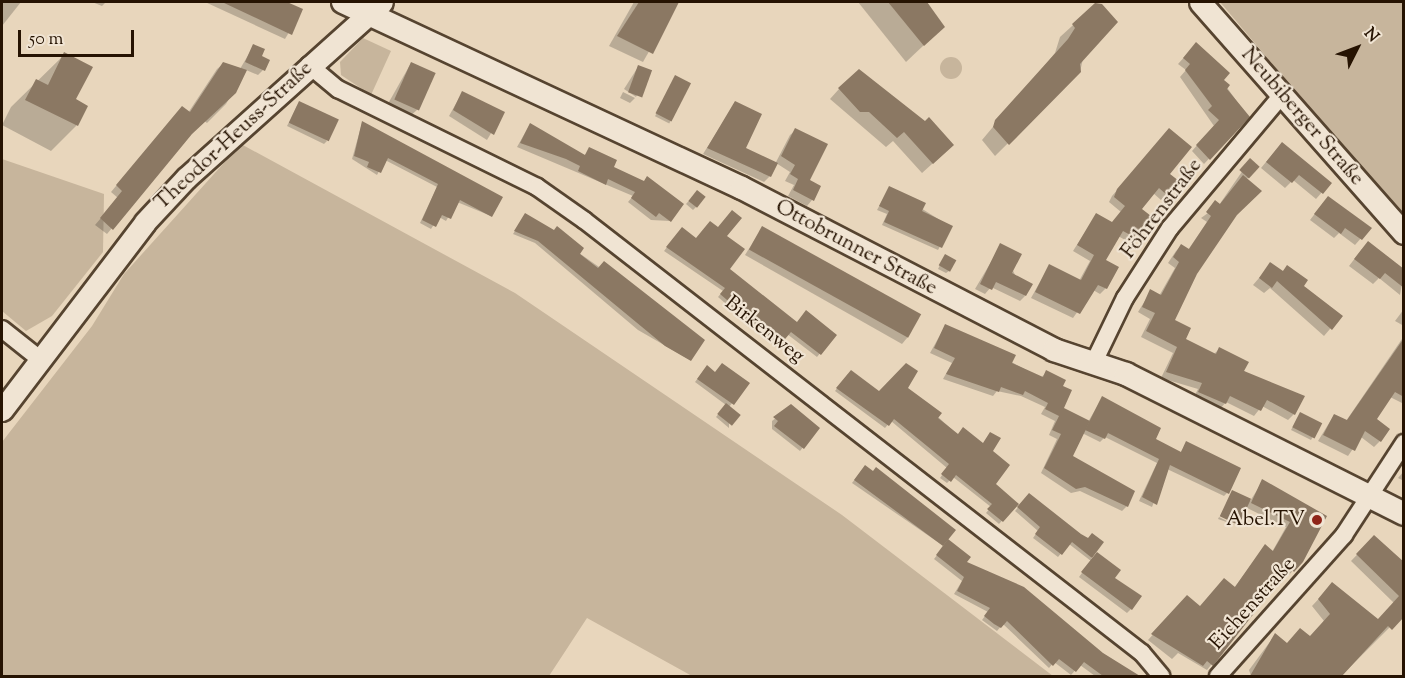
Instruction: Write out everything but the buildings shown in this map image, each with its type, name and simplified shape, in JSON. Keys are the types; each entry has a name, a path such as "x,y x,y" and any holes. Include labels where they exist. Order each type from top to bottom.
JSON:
{"main road":[{"name":"Ottobrunner Straße","path":"342,2 375,8 742,188 1054,350 1094,362 1404,514"}],"street":[{"name":"Neubiberger Straße","path":"1200,2 1404,233"},
{"name":"Theodor-Heuss-Straße","path":"2,410 145,222 213,151 375,8"},
{"name":"Birkenweg","path":"309,65 338,89 501,168 584,220 1142,653 1161,676"},
{"name":"Föhrenstraße","path":"1094,362 1125,298 1170,228 1283,94"},
{"path":"2,329 41,360"},
{"name":"Eichenstraße","path":"1218,676 1344,535 1404,443"}],"shaded area":[{"path":"1220,2 1403,2 1403,215 1292,87"},
{"path":"363,38 391,51 371,95 341,75 340,62"},
{"path":"951,57 961,64 962,68 955,78 951,79 941,72 940,68 947,58"},
{"path":"241,144 515,293 842,515 1053,676 692,676 587,618 549,676 2,676 2,442 92,326 124,274"},
{"path":"2,159 104,194 103,252 52,316 26,331 2,311"}],"place":[{"name":"Abel.TV","path":"1317,520"}]}
